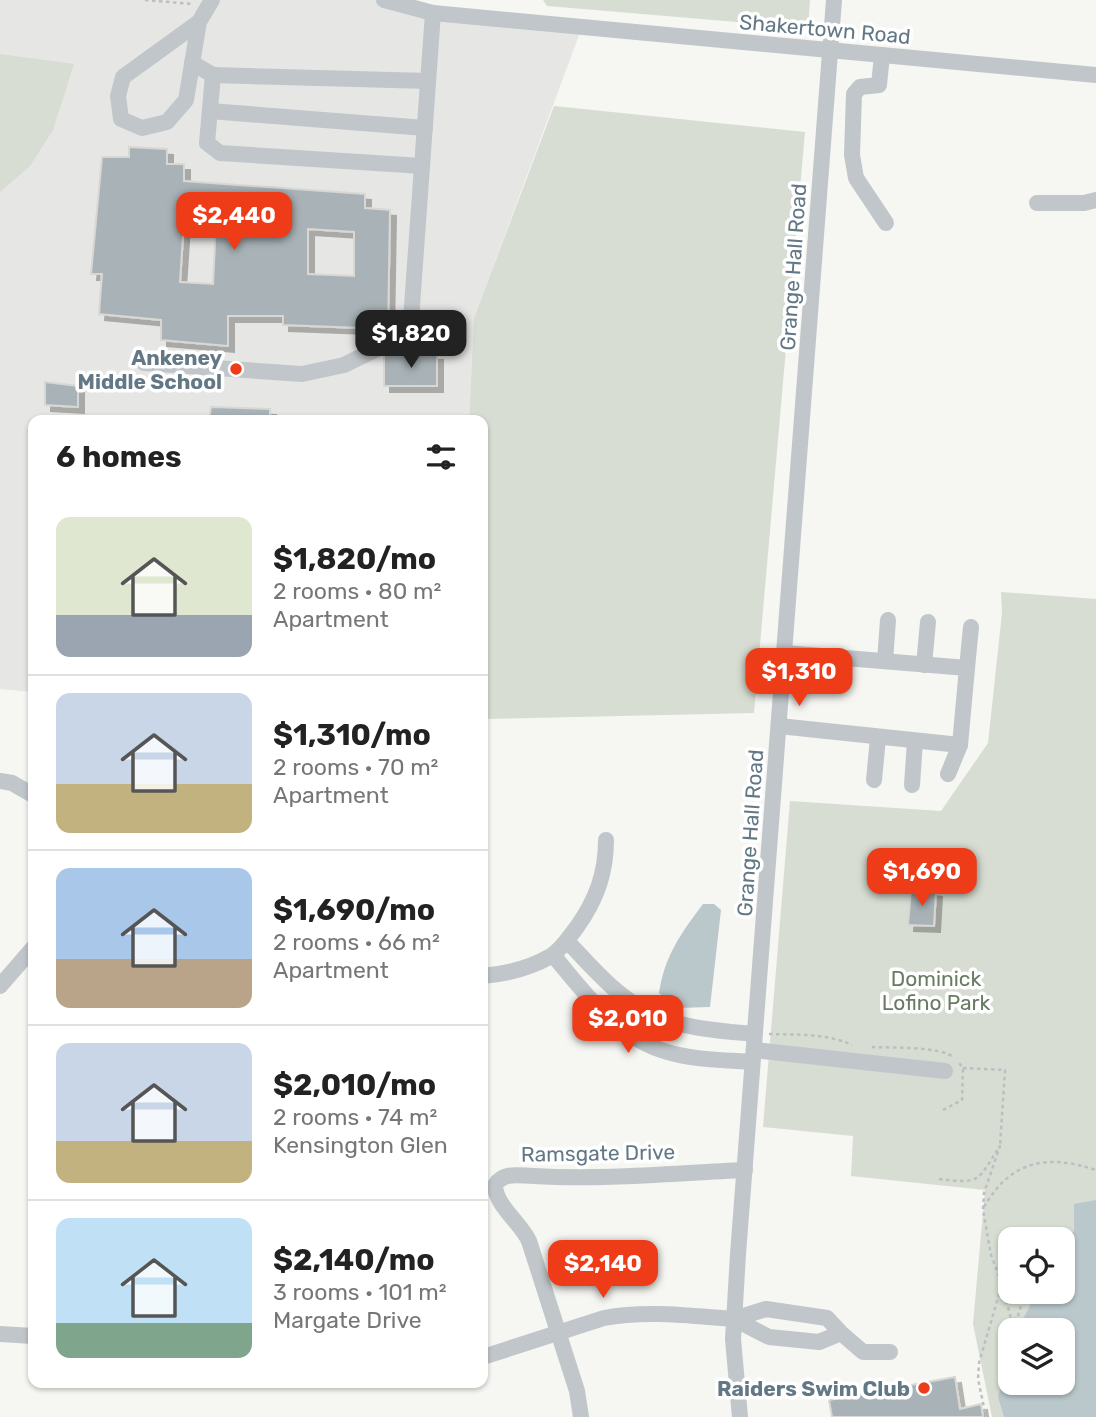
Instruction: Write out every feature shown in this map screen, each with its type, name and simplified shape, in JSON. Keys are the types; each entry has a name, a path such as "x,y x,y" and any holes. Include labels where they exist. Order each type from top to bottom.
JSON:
{"street":[{"name":"Shakertown Road","path":"384,0 433,13 1096,75"},
{"name":"Grange Hall Road","path":"740,1417 734,1371 734,1319 834,0"},
{"path":"200,22 123,77 118,96 121,119 142,128 167,122 186,100 200,22 210,3"},
{"path":"144,363 302,374 344,365 396,340 411,320 433,13"},
{"path":"882,55 879,85 860,88 854,94 852,155 856,178 886,223"},
{"path":"192,63 213,75 428,81"},
{"path":"213,75 207,143 220,153 422,166"},
{"path":"210,111 425,128"},
{"path":"1037,203 1084,203 1096,200"},
{"path":"886,661 888,620"},
{"path":"924,664 928,622"},
{"path":"948,774 960,745 971,627"},
{"path":"785,653 967,668"},
{"path":"779,726 960,745"},
{"path":"874,780 878,738"},
{"path":"912,785 915,741"},
{"path":"0,781 12,783 28,792"},
{"path":"488,975 515,971 553,954 567,941 596,897 604,869 606,840"},
{"path":"567,941 603,979 628,1000 654,1015 754,1049"},
{"path":"0,986 28,954"},
{"path":"553,954 602,1013 640,1041 661,1050 683,1055 754,1049 945,1071"},
{"name":"Ramsgate Drive","path":"581,1417 577,1391 529,1241 498,1198 495,1185 499,1179 511,1175 584,1177 745,1170"},
{"path":"488,1355 625,1315 648,1313 734,1319 766,1310 827,1318 863,1352 890,1352"},
{"path":"734,1319 769,1337 819,1342 841,1333"},
{"path":"0,1334 28,1336"}],"path":[{"path":"145,0 210,3"},
{"path":"963,1068 1005,1070 1000,1146 984,1193 983,1210 991,1255 998,1273"},
{"path":"939,1179 970,1182 978,1179 1000,1146"},
{"path":"983,1210 994,1190 1016,1170 1038,1163 1075,1163 1096,1170"},
{"path":"986,1417 978,1379 979,1363 998,1298"},
{"path":"1007,1304 1011,1319 1017,1319 1022,1304"}],"shaded area":[{"name":"Ankeney Middle School","path":"0,0 384,0 582,27 474,318 469,415 28,415 28,692 0,689"},
{"path":"703,904 714,904 721,910 710,1007 677,1008 659,993 661,980 675,946"},
{"path":"1096,1200 1096,1417 1004,1417 999,1395 1075,1395 1075,1318 1024,1318 1030,1304 1075,1304 1074,1204"}],"green space":[{"path":"543,0 810,0 808,28 547,6"},
{"path":"0,54 74,64 53,130 30,166 0,192"},
{"path":"554,106 805,132 754,713 488,719 488,415 469,415 474,318"},
{"name":"Dominick Lofino Park","path":"1001,592 1096,599 1096,1417 992,1417 973,1324 985,1190 851,1176 853,1136 763,1127 790,801 941,811 988,743 1002,613"}],"building":[{"name":"Ankeney Middle School","path":"129,147 167,149 167,164 184,164 184,181 365,194 365,208 390,210 388,329 283,325 283,316 228,316 228,346 161,340 161,320 99,314 102,274 91,274 102,157 129,157","holes":["184,221 216,223 213,284 180,282","308,229 354,232 354,276 308,274"]},
{"path":"384,354 437,354 437,386 384,386"},
{"path":"45,382 78,386 78,407 45,405"},
{"path":"211,407 270,409 270,415 210,415"},
{"path":"911,888 936,891 934,926 908,925"},
{"name":"Raiders Swim Club","path":"955,1377 960,1409 981,1404 983,1417 832,1417 829,1400"}],"place":[{"name":"Ankeney Middle School","path":"236,369"},
{"name":"Raiders Swim Club","path":"924,1388"}]}
